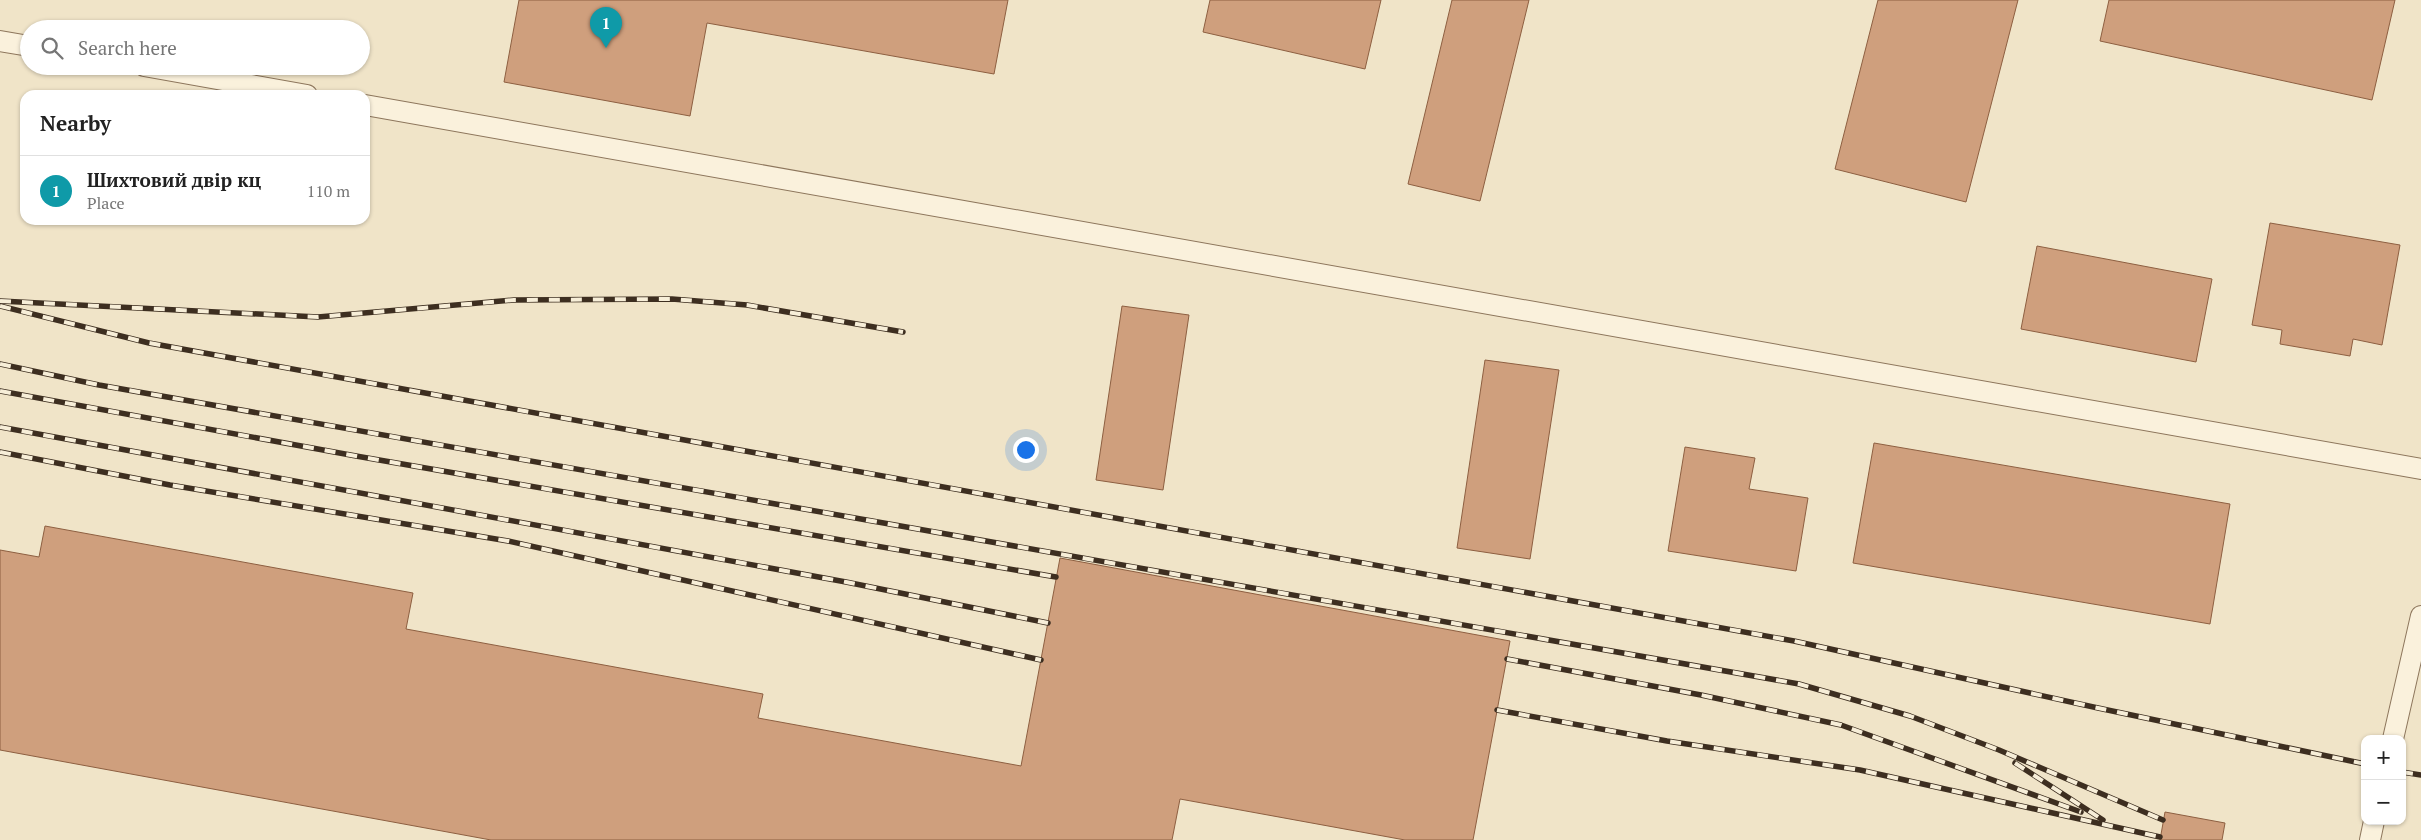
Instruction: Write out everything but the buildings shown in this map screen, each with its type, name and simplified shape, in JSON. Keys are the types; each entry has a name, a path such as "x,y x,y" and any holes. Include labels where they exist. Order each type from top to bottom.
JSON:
{"lane":[{"path":"0,41 20,44"},
{"path":"195,75 279,90"},
{"path":"370,106 2421,469"},
{"path":"2394,735 2421,616"},
{"path":"2370,840 2373,825"}],"railway":[{"path":"0,301 318,317 514,300 672,299 747,305 903,332"},
{"path":"0,306 149,343 1794,641 2361,763"},
{"path":"0,364 99,385 1799,684 1910,716 1999,750 2163,820"},
{"path":"0,391 356,456 1056,577"},
{"path":"0,427 846,582 1048,623"},
{"path":"0,452 170,485 508,541 1041,660"},
{"path":"1507,659 1701,695 1841,725 2081,812"},
{"path":"1497,710 1667,741 1860,770 2160,837"},
{"path":"2015,763 2103,820"},
{"path":"2406,773 2421,775"}],"place":[{"name":"Шихтовий двір кц","path":"606,48"}]}
